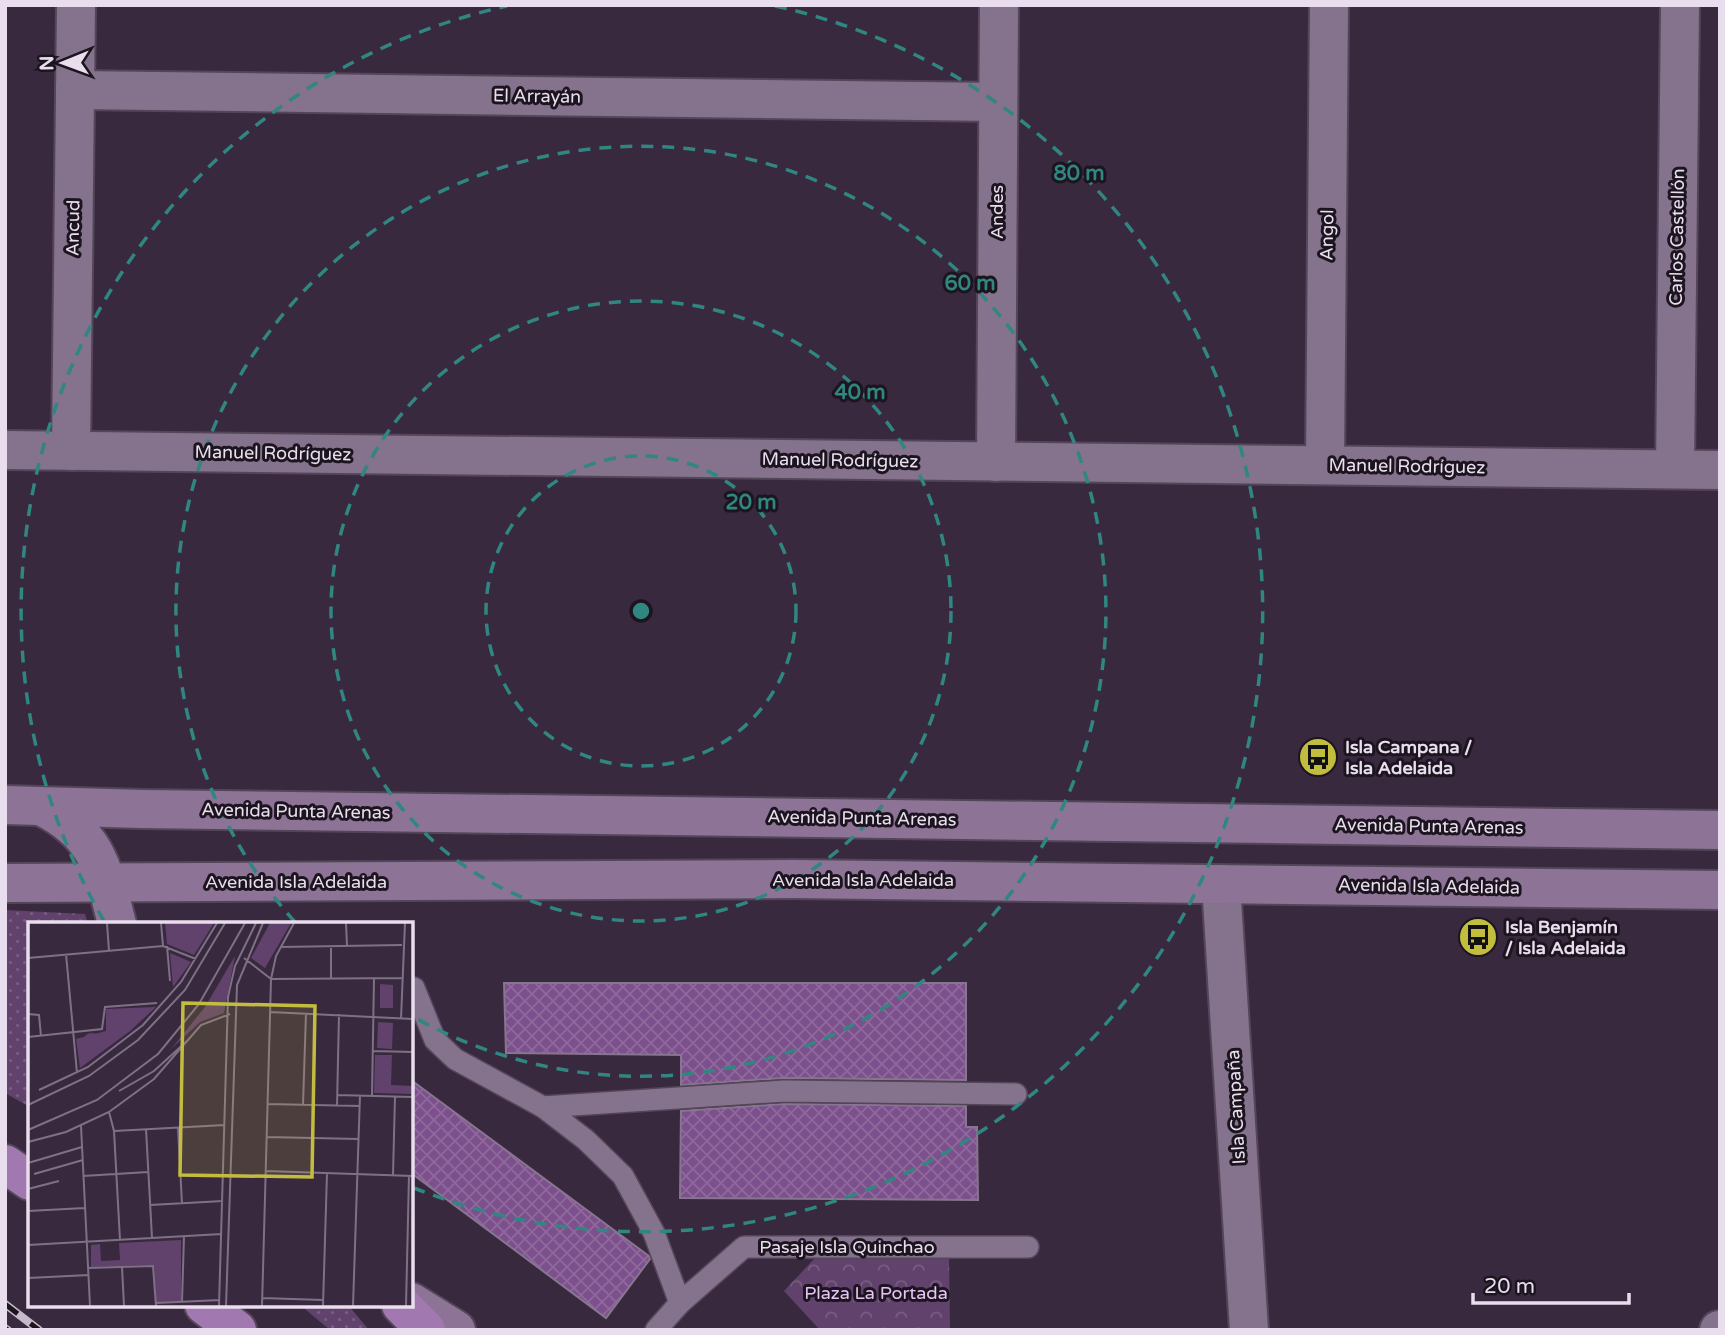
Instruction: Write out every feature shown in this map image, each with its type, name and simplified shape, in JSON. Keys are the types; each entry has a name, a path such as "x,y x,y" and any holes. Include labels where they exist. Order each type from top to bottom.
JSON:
{"highway":[{"path":"5,1164 28,1180"},
{"path":"207,1307 237,1330"},
{"path":"403,1307 426,1330"}],"main road":[{"name":"Avenida Punta Arenas","path":"5,805 1720,830"},
{"path":"43,807 75,827 100,861 116,922"},
{"name":"Avenida Isla Adelaida","path":"5,883 793,879 1720,891"},
{"path":"413,1303 456,1330"}],"street":[{"name":"Ancud","path":"71,451 76,5"},
{"name":"Andes","path":"996,461 999,5"},
{"name":"Angol","path":"1325,465 1329,5"},
{"name":"Carlos Castellón","path":"1675,469 1680,5"},
{"name":"El Arrayán","path":"75,90 998,102"},
{"name":"Manuel Rodríguez","path":"5,450 1720,470"},
{"name":"Isla Campaña","path":"1221,884 1249,1330"}],"lane":[{"path":"414,988 435,1040 456,1059 543,1107 586,1140 622,1176 654,1233 680,1303"},
{"path":"543,1107 784,1091 1016,1094"},
{"name":"Pasaje Isla Quinchao","path":"656,1330 680,1303 744,1247 1028,1247"}],"green space":[{"path":"5,910 85,914 87,922 28,922 28,1106 5,1093"},
{"name":"Plaza La Portada","path":"949,1255 950,1330 820,1330 784,1291 816,1257"},
{"path":"302,1307 350,1307 369,1330 330,1330"}],"building":[{"path":"504,983 966,983 966,1080 784,1078 681,1085 681,1055 506,1053"},
{"path":"413,1081 649,1256 650,1259 606,1318 413,1174"},
{"path":"784,1104 966,1106 966,1127 977,1127 978,1200 680,1198 681,1111"}],"railway":[{"path":"5,1304 39,1330"}],"place":[{"name":"Isla Campana / Isla Adelaida","path":"1318,757"},
{"name":"Isla Benjamín / Isla Adelaida","path":"1478,937"}]}
